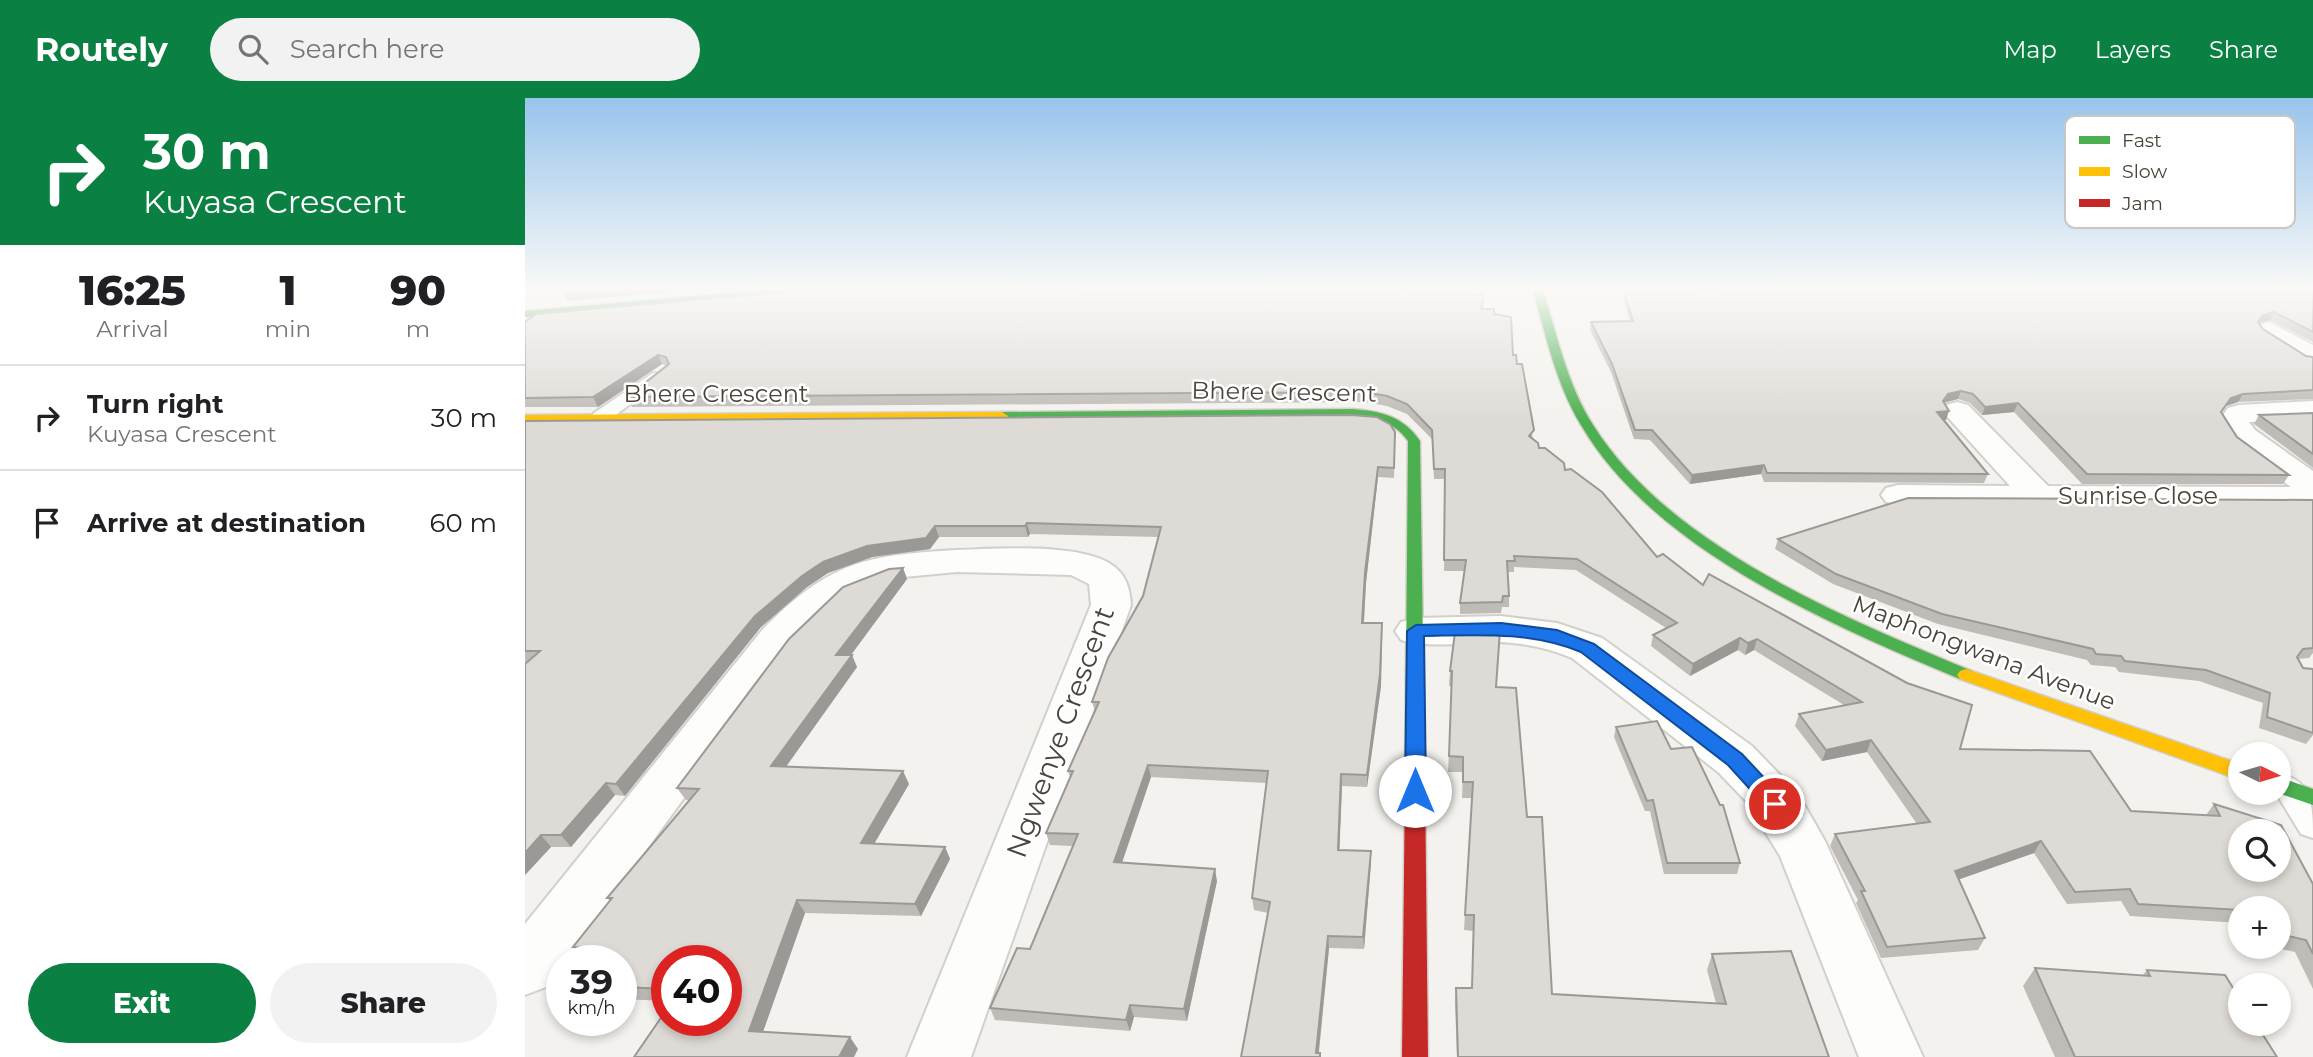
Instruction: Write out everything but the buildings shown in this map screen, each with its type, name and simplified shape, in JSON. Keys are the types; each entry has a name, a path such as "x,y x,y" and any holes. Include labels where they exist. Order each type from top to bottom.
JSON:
{"street":[{"name":"Maphongwana Avenue","path":"1553,332 1587,425 1615,465 1645,494 1702,539 1758,576 1830,617 1896,648 1975,679 2228,768"},
{"path":"2272,332 2313,356"},
{"path":"2313,410 2254,411 2239,414 2232,422 2244,437 2313,487"},
{"name":"Sunrise Close","path":"1957,411 2039,496 2313,497"},
{"name":"Bhere Crescent","path":"525,419 1352,413 1395,419 1408,427 1414,441 1415,1057"},
{"path":"1898,495 2039,496"},
{"name":"Ngwenye Crescent","path":"525,968 778,639 810,604 842,582 871,570 902,564 1077,564 1101,573 1111,586 1111,605 939,1057"},
{"path":"1416,631 1501,629 1557,636 1587,648 1735,759 1763,788 1787,820 1806,856 1891,1057"}],"lane":[{"path":"601,417 662,372"},
{"path":"2294,791 2313,825"}],"traffic: fast":[{"path":"1550,332 1564,377 1588,427 1620,469 1660,508 1707,544 1811,605 1966,675"},
{"path":"1002,416 1352,413 1387,418 1402,427 1414,441 1415,780"},
{"path":"2291,789 2313,797"}],"traffic: slow":[{"path":"525,419 1002,416"},
{"path":"1966,675 2228,768"}],"traffic: jam":[{"path":"1415,780 1415,1057"}],"route":[{"path":"1415,791 1416,631 1501,629 1557,636 1587,648 1735,759 1775,804"}]}
